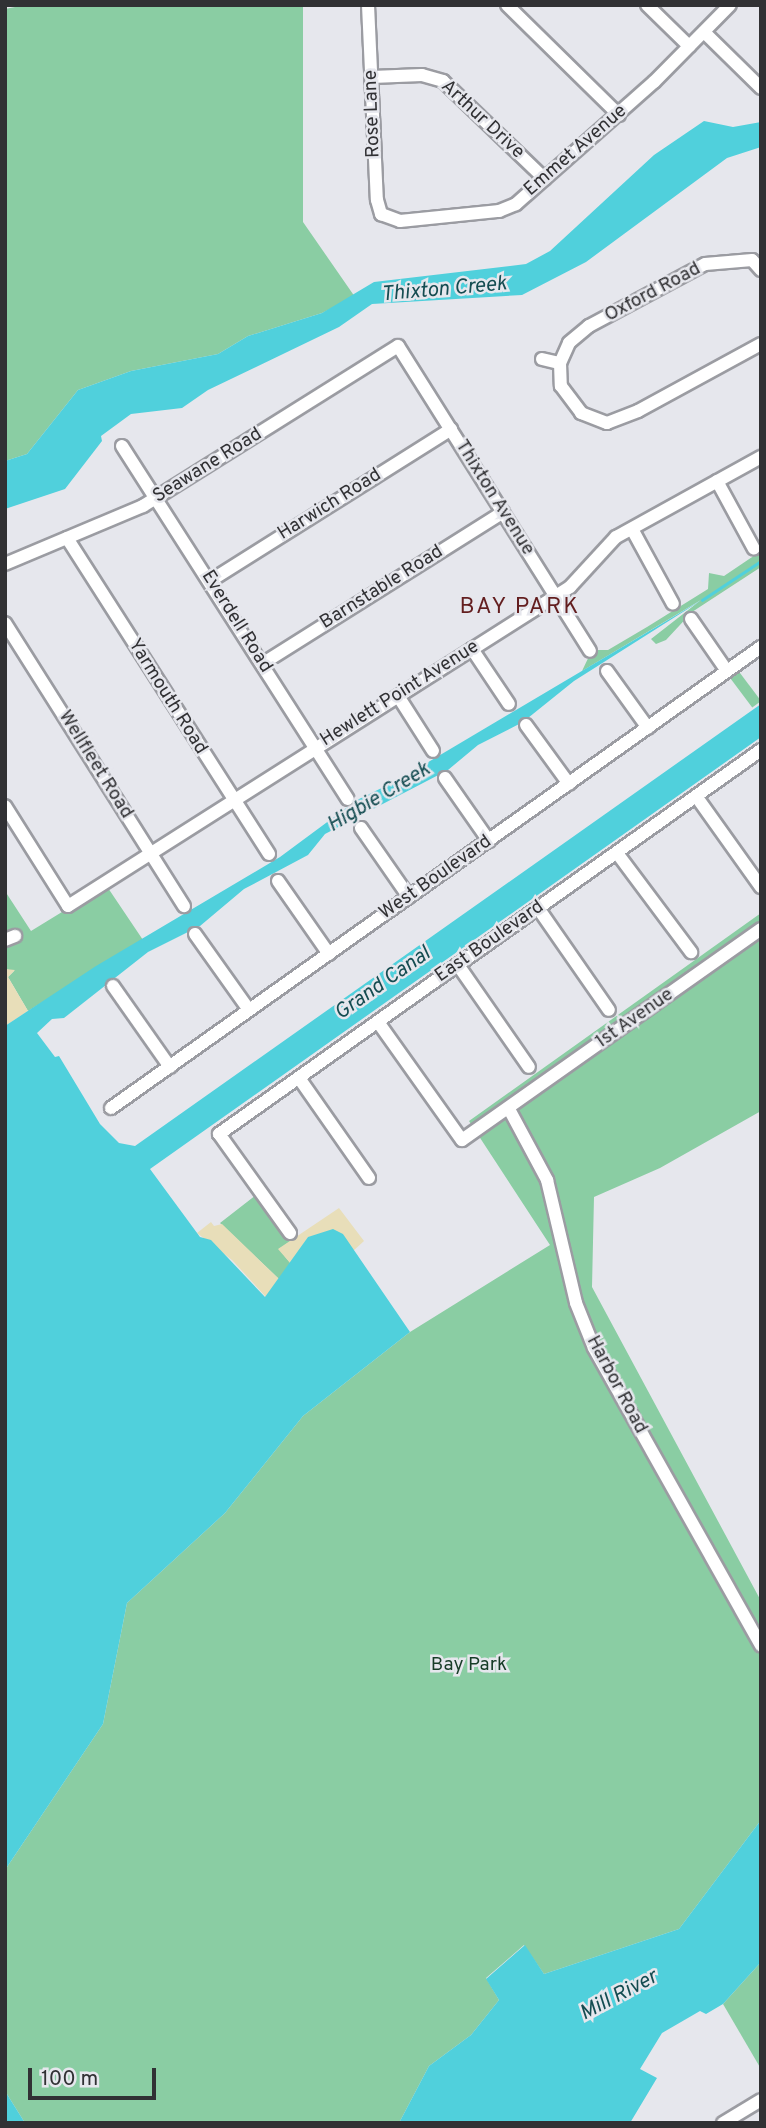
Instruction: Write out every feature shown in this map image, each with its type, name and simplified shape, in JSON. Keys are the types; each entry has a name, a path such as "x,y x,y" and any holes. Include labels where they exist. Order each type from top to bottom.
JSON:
{"street":[{"name":"Rose Lane","path":"368,5 377,200 387,219"},
{"path":"507,5 618,115"},
{"path":"647,5 689,46"},
{"name":"Emmet Avenue","path":"387,219 499,211 516,204 618,115 730,5"},
{"path":"704,32 761,88"},
{"name":"Arthur Drive","path":"372,77 422,75 443,81 545,179"},
{"name":"Oxford Road","path":"560,363 569,343 589,326 699,266 752,260 761,270"},
{"path":"542,359 560,363 561,386 568,398 581,413 601,424 638,411 761,344"},
{"name":"Thixton Avenue","path":"398,346 590,651"},
{"name":"Seawane Road","path":"5,564 157,497 398,346"},
{"name":"Harwich Road","path":"210,581 450,429"},
{"name":"Everdell Road","path":"122,446 348,799"},
{"name":"Hewlett Point Avenue","path":"5,806 68,906 555,595 580,578 610,541 761,457"},
{"path":"717,481 754,549"},
{"name":"Barnstable Road","path":"262,664 503,512"},
{"path":"632,529 673,604"},
{"name":"Yarmouth Road","path":"67,538 269,854"},
{"path":"691,619 727,671"},
{"name":"Wellfleet Road","path":"5,623 184,906"},
{"name":"West Boulevard","path":"111,1108 761,647"},
{"path":"472,649 509,705"},
{"path":"607,671 648,728"},
{"path":"398,696 433,751"},
{"path":"526,725 569,784"},
{"name":"East Boulevard","path":"290,1233 219,1134 761,750"},
{"path":"445,778 489,841"},
{"path":"696,796 761,887"},
{"path":"361,828 409,897"},
{"path":"617,853 691,952"},
{"path":"278,881 329,954"},
{"path":"538,908 608,1010"},
{"name":"1st Avenue","path":"378,1022 462,1140 761,929"},
{"path":"195,934 249,1010"},
{"path":"458,965 529,1067"},
{"path":"113,986 170,1067"},
{"path":"299,1078 369,1178"},
{"name":"Harbor Road","path":"509,1109 547,1180 576,1303 594,1348 761,1645"},
{"path":"723,2123 761,2100"}],"green space":[{"path":"25,5 303,5 303,222 355,297 322,313 248,336 218,354 131,371 78,390 27,454 5,461 5,9"},
{"path":"761,551 761,567 692,612 666,640 656,644 651,639 701,600 582,671 592,650 608,650 708,589 709,573 724,576"},
{"path":"737,669 761,701 752,708 728,676"},
{"path":"106,885 143,940 28,1011 8,977 14,971 5,969 5,891 31,931"},
{"name":"Bay Park","path":"761,913 761,1111 660,1168 594,1197 592,1287 761,1601 761,1820 679,1929 544,1974 524,1945 486,1978 499,2000 471,2035 429,2066 399,2123 25,2123 5,2091 5,1870 103,1724 127,1603 225,1513 303,1416 410,1332 550,1245 469,1121"},
{"path":"260,1192 294,1239 279,1249 291,1264 279,1279 220,1223"},
{"path":"761,1962 761,2069 723,2004"}],"sand":[{"path":"5,969 15,970 8,977 28,1011 5,1026"},
{"path":"339,1208 364,1241 352,1252 343,1234 308,1237 291,1264 278,1249"},
{"path":"211,1222 214,1226 222,1224 279,1279 266,1297 232,1260 197,1233"}],"water":[{"name":"Thixton Creek","path":"704,121 733,127 761,122 761,147 727,158 586,262 522,295 372,304 339,327 208,390 182,408 131,414 101,436 102,441 65,489 5,509 5,461 27,454 78,390 131,371 218,354 248,336 322,313 374,282 526,264 550,251 654,155"},
{"name":"Grand Canal","path":"705,598 574,681 523,722 478,745 448,770 325,834 308,855 244,889 200,926 148,952 64,1018 52,1019 37,1033 55,1057 59,1056 100,1124 119,1143 135,1146 761,704 761,737 150,1169 200,1237 211,1240 265,1297 308,1237 333,1229 343,1234 410,1332 303,1416 225,1513 127,1603 103,1724 5,1870 5,1026 96,966 280,857 357,800 398,780"},
{"name":"Mill River","path":"761,1820 761,1962 723,2004 706,2014 700,2011 662,2033 640,2069 657,2078 630,2123 399,2123 429,2066 471,2035 499,2000 486,1979 525,1945 544,1974 679,1929"},
{"path":"5,2091 25,2123 5,2123"}],"waterway":[{"name":"Higbie Creek","path":"702,600 761,561"}],"district":[{"name":"BAY PARK","path":"520,608"}]}
